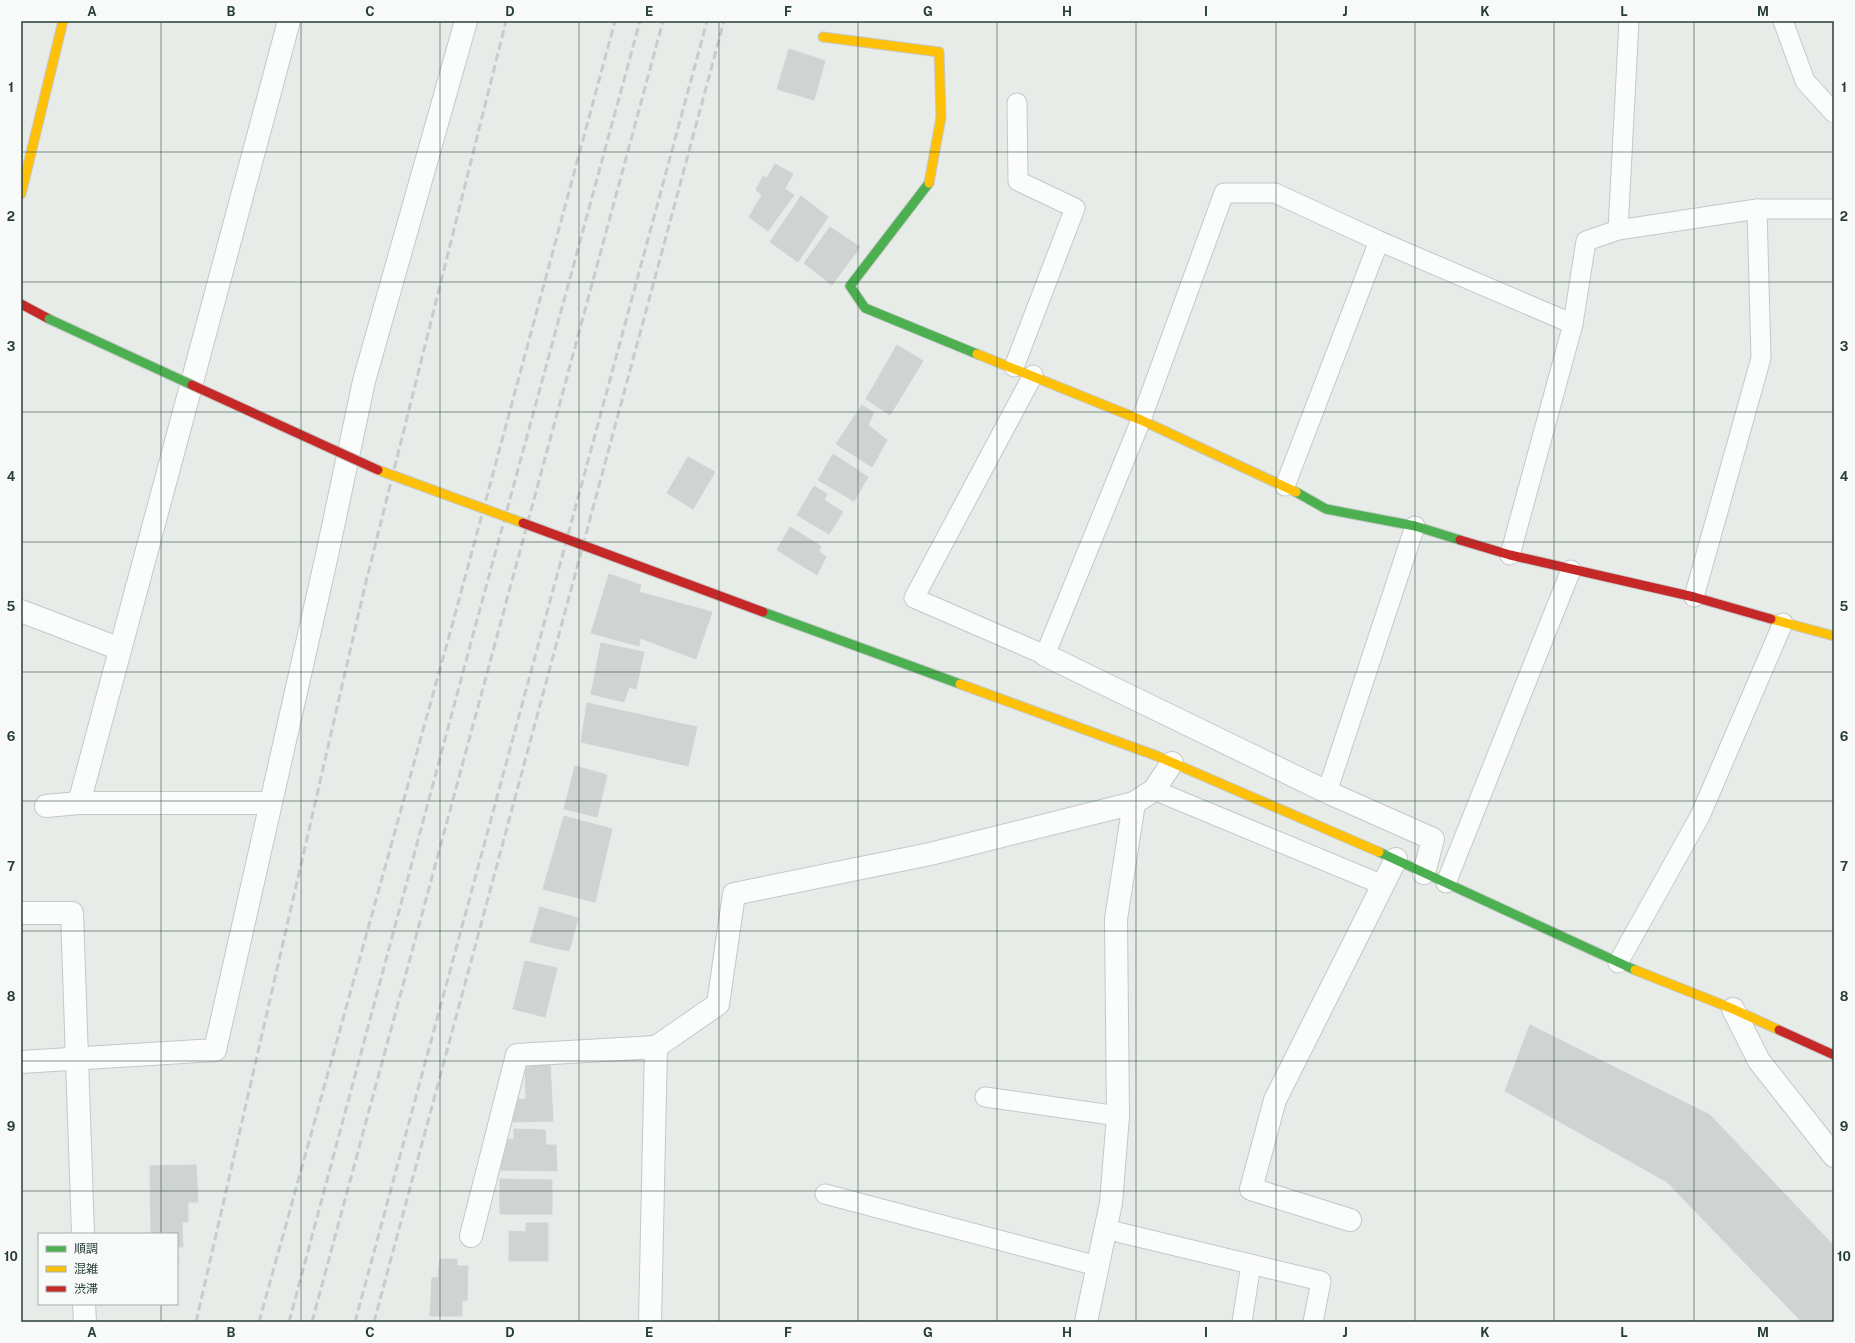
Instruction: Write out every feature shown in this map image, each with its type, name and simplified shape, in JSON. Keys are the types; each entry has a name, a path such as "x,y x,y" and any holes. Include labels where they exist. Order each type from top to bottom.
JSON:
{"street":[{"path":"21,194 63,21"},
{"path":"79,803 289,21"},
{"path":"21,1062 215,1050 327,555 364,380 466,21"},
{"path":"823,37 939,52 941,117 930,181 850,286 865,308 1033,374 1141,420 1285,486 1326,509 1415,526 1510,555 1694,597 1784,623 1833,631"},
{"path":"21,304 49,319 364,465 1165,760 1396,859 1618,963 1733,1009 1834,1055"},
{"path":"21,611 120,649"},
{"path":"1046,655 1327,792 1434,839 1424,872"},
{"path":"471,1236 517,1055 656,1047 718,1004 734,894 930,854 1134,803 1154,790 1165,760"},
{"path":"46,806 79,803 270,803"},
{"path":"1086,1322 1111,1202 1118,1116 1116,919 1134,803"},
{"path":"1350,1220 1251,1189 1275,1100 1396,859"},
{"path":"21,913 72,913 83,1233"},
{"path":"1733,1009 1760,1061 1834,1156"},
{"path":"650,1322 656,1047"},
{"path":"84,1305 85,1322"}],"lane":[{"path":"1618,230 1629,21"},
{"path":"1783,21 1805,81 1834,113"},
{"path":"1014,367 1075,208 1018,181 1017,103"},
{"path":"1033,374 914,598 1046,655 1141,420 1224,193 1275,193 1573,324"},
{"path":"1694,597 1761,358 1757,209"},
{"path":"1510,555 1573,324 1586,241 1618,230 1757,209 1834,209"},
{"path":"1285,486 1380,240"},
{"path":"1327,792 1415,526"},
{"path":"1446,883 1571,570"},
{"path":"1618,963 1700,816 1784,623"},
{"path":"1154,790 1383,885"},
{"path":"985,1097 1118,1116"},
{"path":"825,1194 1097,1266"},
{"path":"1105,1229 1321,1280 1313,1322"},
{"path":"1242,1322 1251,1264"}],"building":[{"path":"789,49 825,61 814,100 777,89"},
{"path":"775,164 793,174 785,189 794,195 768,231 749,217 762,195 756,190 763,176 767,178"},
{"path":"801,196 828,217 798,262 770,242"},
{"path":"830,227 860,247 832,285 804,263"},
{"path":"897,345 923,361 890,415 866,399"},
{"path":"862,405 874,413 868,425 887,440 872,467 836,444"},
{"path":"833,454 868,477 854,501 818,480"},
{"path":"688,457 715,472 693,509 667,493"},
{"path":"814,486 827,494 824,500 843,512 829,534 797,515"},
{"path":"790,527 821,546 819,551 826,557 817,575 777,550"},
{"path":"609,574 641,585 639,592 712,612 696,659 640,638 639,646 591,633"},
{"path":"601,643 644,652 636,689 629,687 624,702 591,694"},
{"path":"587,703 697,727 688,766 581,742"},
{"path":"575,766 607,775 597,817 564,809"},
{"path":"564,816 612,829 595,902 543,889"},
{"path":"540,907 578,918 569,951 530,942"},
{"path":"525,961 557,968 545,1017 513,1009"},
{"path":"1530,1025 1710,1115 1834,1246 1834,1322 1802,1322 1667,1182 1505,1091"},
{"path":"525,1064 550,1064 553,1121 512,1122 509,1100 526,1099"},
{"path":"514,1129 545,1130 546,1145 556,1145 557,1171 499,1170 500,1141 514,1139"},
{"path":"196,1165 198,1202 188,1202 188,1222 182,1222 183,1247 178,1247 178,1233 151,1233 150,1166"},
{"path":"500,1179 552,1180 552,1214 500,1214"},
{"path":"526,1223 548,1223 548,1261 509,1261 509,1231 526,1232"},
{"path":"440,1259 457,1259 457,1266 468,1266 467,1300 462,1301 462,1316 430,1316 432,1278 438,1277"}],"railway":[{"path":"196,1322 364,590 506,21"},
{"path":"259,1322 453,622 615,21"},
{"path":"289,1322 474,631 640,21"},
{"path":"312,1322 663,21"},
{"path":"355,1322 707,21"},
{"path":"374,1322 724,21"}],"traffic: fast":[{"path":"929,183 850,286 865,308 977,354"},
{"path":"49,319 192,385"},
{"path":"1296,492 1326,509 1415,526 1460,540"},
{"path":"763,612 960,684"},
{"path":"1379,852 1635,970"}],"traffic: slow":[{"path":"21,194 63,21"},
{"path":"823,37 939,52 941,117 929,183"},
{"path":"977,354 1141,420 1296,492"},
{"path":"378,470 523,523"},
{"path":"1771,619 1834,636"},
{"path":"960,684 1157,756"},
{"path":"1157,756 1379,852"},
{"path":"1635,970 1733,1009 1779,1030"}],"traffic: jam":[{"path":"21,304 49,319"},
{"path":"192,385 378,470"},
{"path":"523,523 763,612"},
{"path":"1460,540 1510,555 1694,597 1771,619"},
{"path":"1779,1030 1834,1055"}]}
